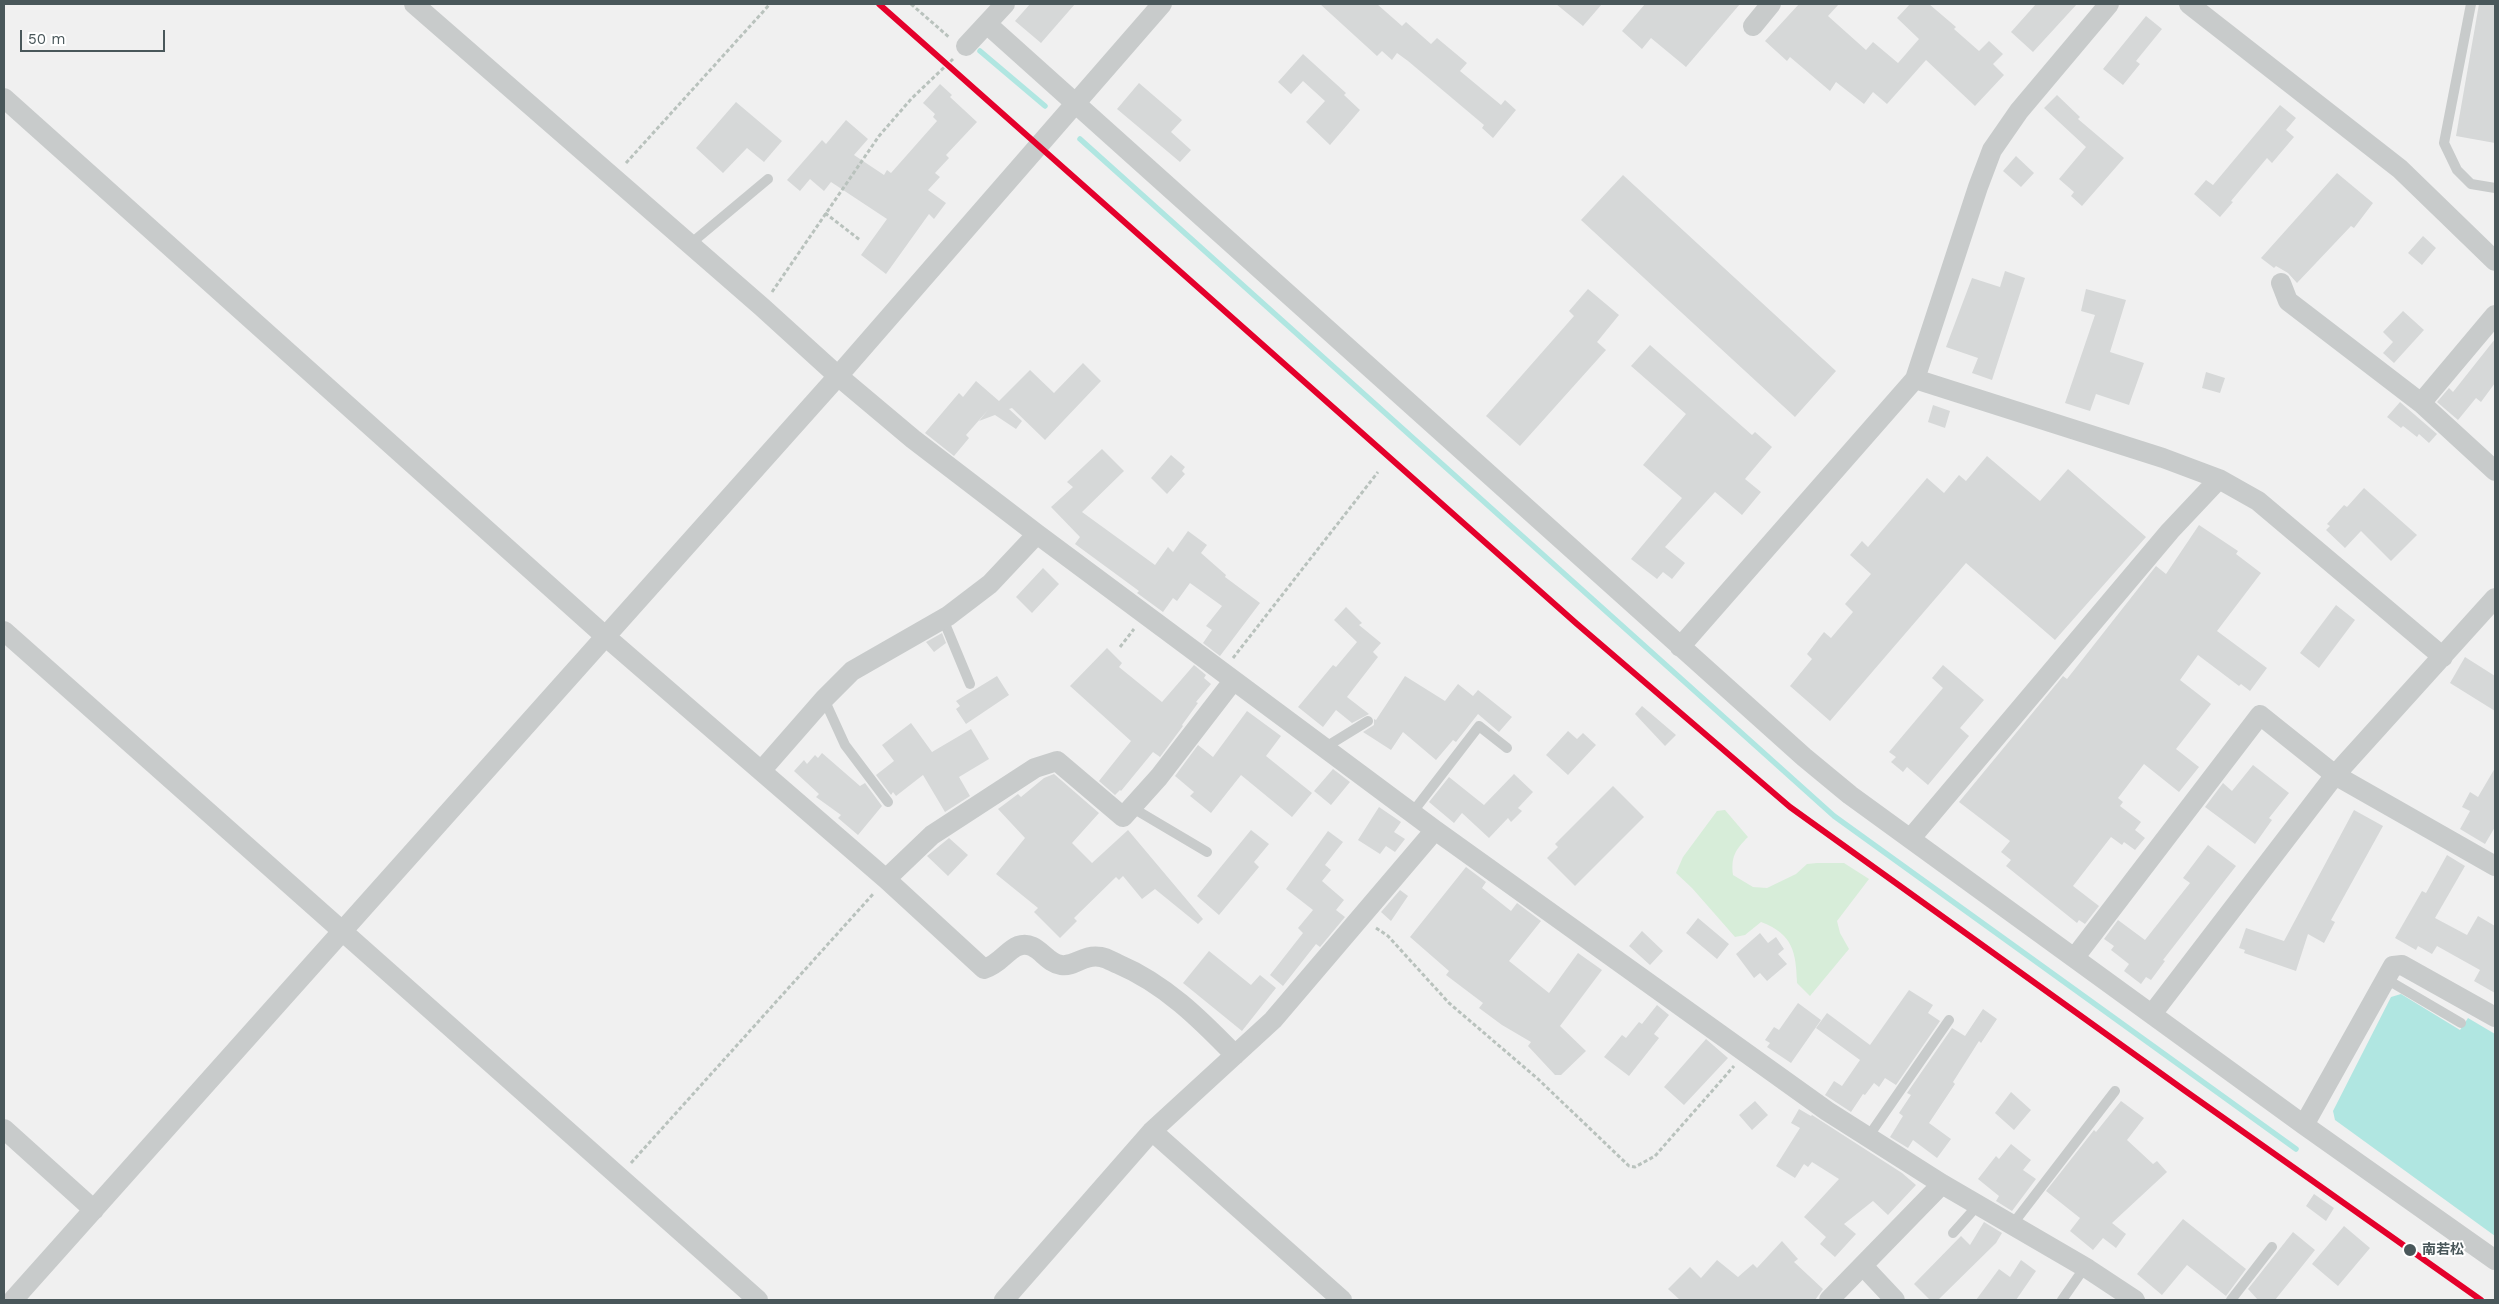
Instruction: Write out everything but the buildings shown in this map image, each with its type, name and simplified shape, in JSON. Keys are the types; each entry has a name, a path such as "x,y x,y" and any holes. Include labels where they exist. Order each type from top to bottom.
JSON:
{"street":[{"path":"414,4 762,307 838,376 913,439 1037,534 1435,830 1827,1111 1942,1184 2084,1267 2135,1300"},
{"path":"966,46 1005,4"},
{"path":"13,1300 838,376 1162,4"},
{"path":"1753,26 1771,4"},
{"path":"1680,647 1915,379 1992,150 2019,111 2109,4"},
{"path":"2189,4 2400,169 2495,261"},
{"path":"987,24 1680,647 1804,757 1850,795 2495,1260"},
{"path":"4,98 605,636 886,880 984,969 994,966 1018,946 1032,946 1059,965 1070,965 1085,956 1102,957 1134,971 1167,993 1198,1017 1235,1055"},
{"path":"2281,283 2288,301 2421,403 2495,471"},
{"path":"2421,403 2495,316"},
{"path":"1915,379 2163,458 2219,479 2258,501 2443,657"},
{"path":"1911,838 2170,531 2219,479"},
{"path":"761,771 824,699 852,671 943,619 990,584 1037,534"},
{"path":"2152,1014 2335,775 2495,598"},
{"path":"4,631 758,1300"},
{"path":"886,880 932,835 1035,768 1057,761 1122,817 1159,777 1227,676"},
{"path":"2074,957 2260,715 2335,775 2495,866"},
{"path":"1004,1300 1152,1131 1273,1020 1435,830"},
{"path":"2304,1124 2393,966 2402,965 2495,1017"},
{"path":"4,1129 94,1210"},
{"path":"1152,1131 1342,1300"},
{"path":"1829,1300 1942,1184"},
{"path":"1863,1266 1895,1300"}],"lane":[{"path":"2471,4 2444,143 2457,170 2471,184 2495,188"},
{"path":"689,245 768,180"},
{"path":"943,619 970,684"},
{"path":"824,699 845,745 888,802"},
{"path":"1324,748 1368,721"},
{"path":"1412,813 1479,726 1507,748"},
{"path":"1131,807 1207,852"},
{"path":"2386,980 2460,1023"},
{"path":"1868,1137 1949,1020"},
{"path":"2012,1225 2115,1091"},
{"path":"1953,1233 1978,1205"},
{"path":"2232,1300 2272,1247"},
{"path":"2062,1300 2084,1267"}],"path":[{"path":"612,178 770,4"},
{"path":"762,307 879,136 912,98 966,46 953,41 911,4"},
{"path":"824,214 860,240"},
{"path":"1227,676 1378,472"},
{"path":"618,1176 886,880"},
{"path":"1361,917 1388,936 1449,1003 1538,1079 1628,1166 1635,1167 1655,1156 1746,1053"}],"green space":[{"path":"1725,810 1748,837 1733,858 1733,875 1753,887 1767,888 1796,874 1807,864 1817,863 1844,863 1869,879 1837,921 1840,933 1849,949 1810,996 1797,983 1794,953 1791,945 1780,932 1761,922 1745,935 1735,937 1692,888 1676,873 1683,857 1717,811"}],"water":[{"path":"2401,994 2460,1030 2468,1018 2495,1034 2495,1236 2335,1120 2333,1111 2391,997"}],"waterway":[{"path":"980,51 1045,106"},
{"path":"1080,139 1834,816 2296,1149"}],"transit line":[{"path":"879,4 1577,624 1790,807 2184,1090 2481,1300"}],"place":[{"name":"南若松","path":"2410,1250"}]}
